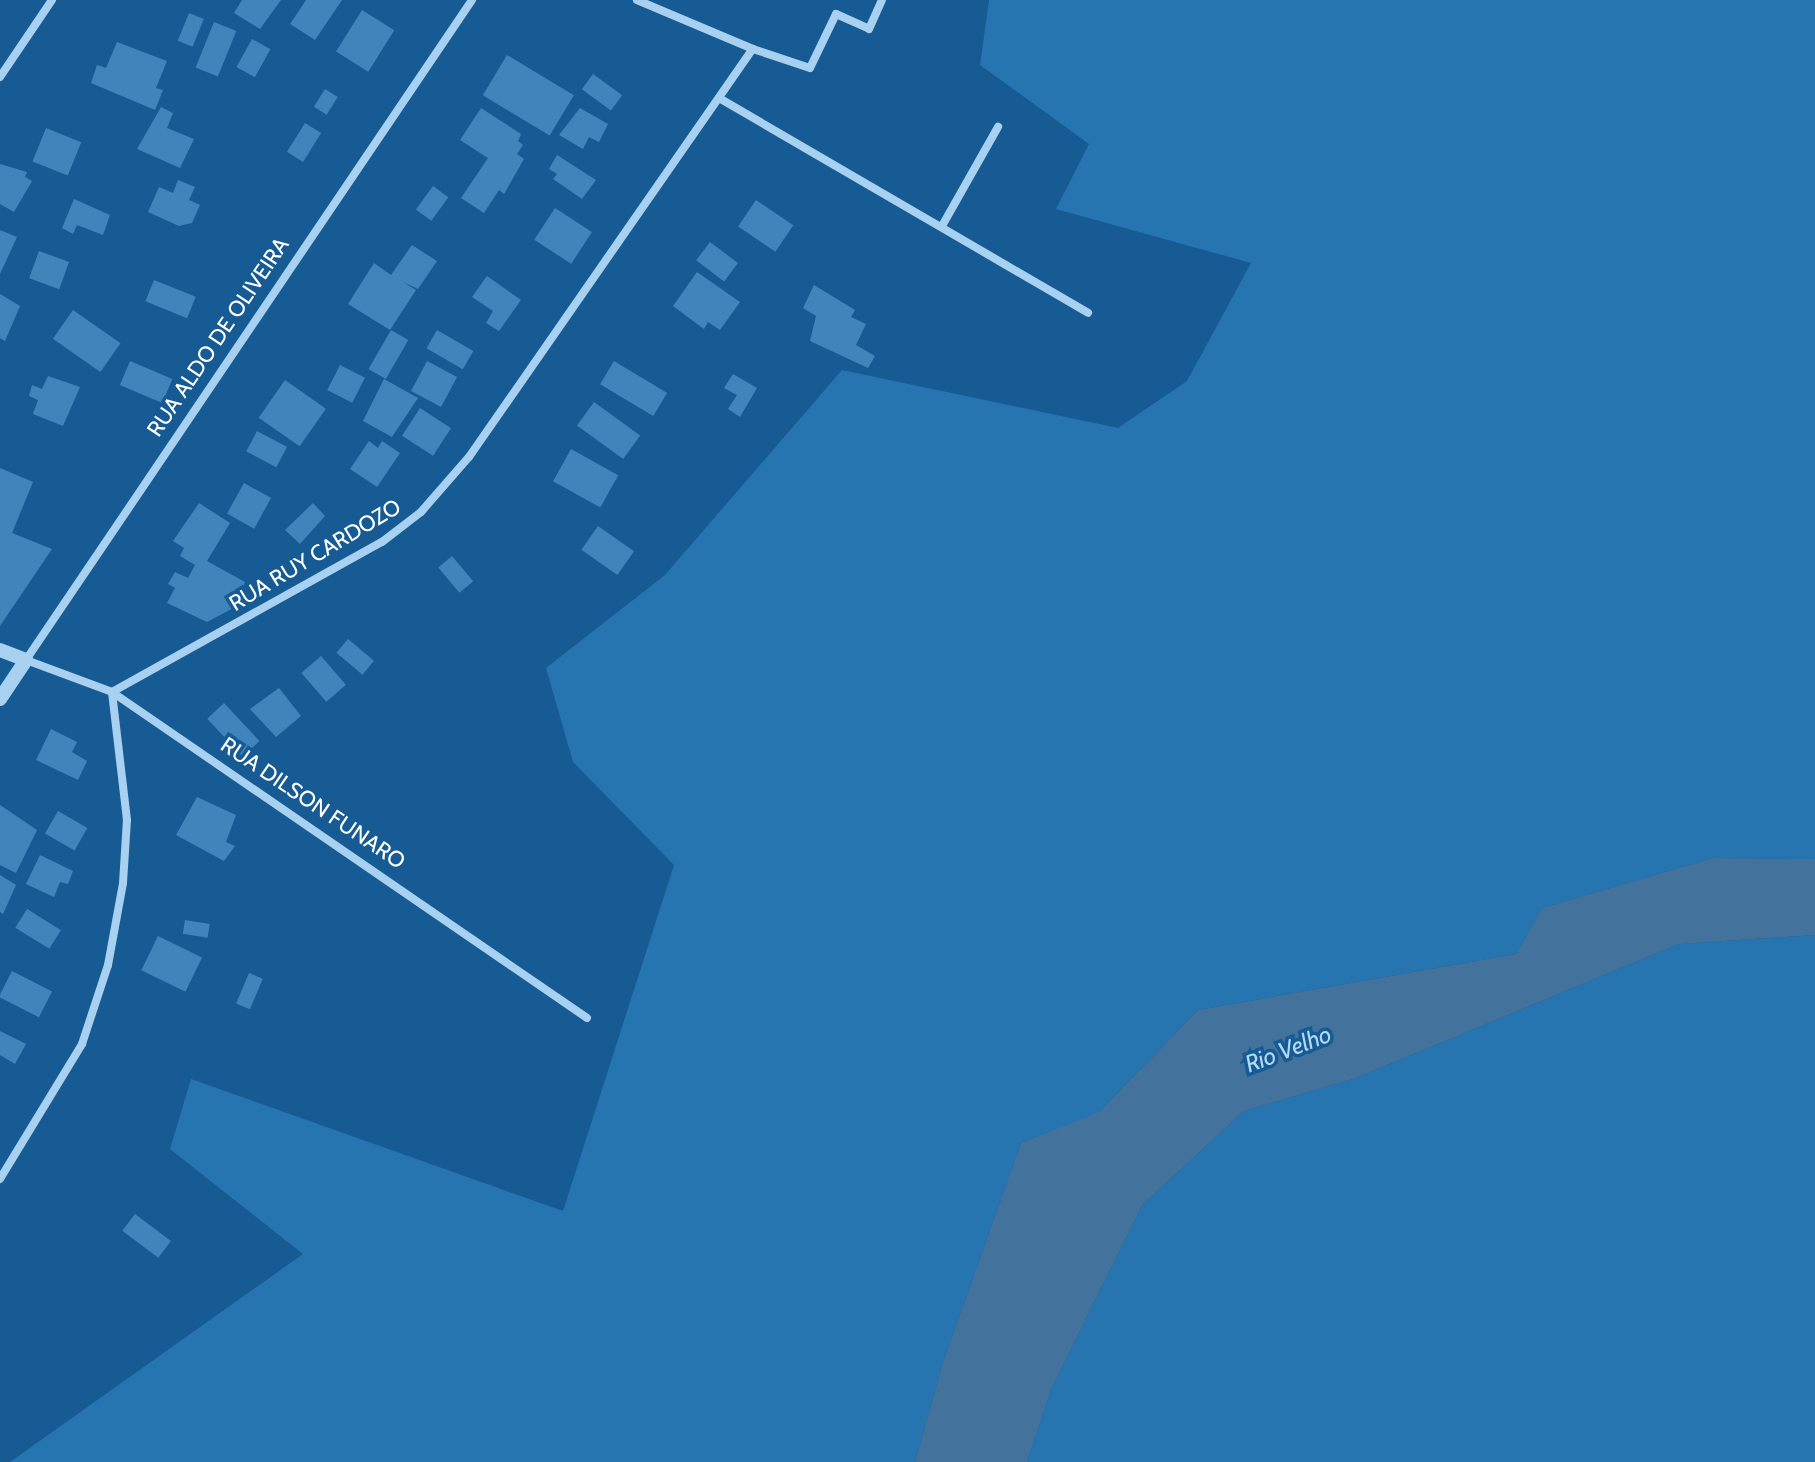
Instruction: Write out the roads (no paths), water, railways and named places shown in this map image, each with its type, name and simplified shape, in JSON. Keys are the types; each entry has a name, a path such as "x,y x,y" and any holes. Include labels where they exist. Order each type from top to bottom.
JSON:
{"street":[{"path":"0,77 52,0"},
{"name":"RUA ALDO DE OLIVEIRA","path":"0,699 472,0"},
{"path":"637,0 753,49 810,68 836,14 869,29 882,0"},
{"name":"RUA RUY CARDOZO","path":"112,692 382,542 421,512 469,457 753,49"},
{"path":"719,98 1088,313"},
{"path":"942,226 998,127"},
{"name":"RUA DILSON FUNARO","path":"0,650 112,692 587,1018"},
{"path":"0,1179 82,1044 108,965 123,883 127,820 112,692"}],"water":[{"name":"Rio Velho","path":"1713,858 1815,859 1815,935 1679,944 1356,1078 1244,1111 1143,1204 1052,1387 1027,1462 915,1462 943,1362 1021,1143 1099,1112 1198,1010 1516,954 1542,908"}]}
